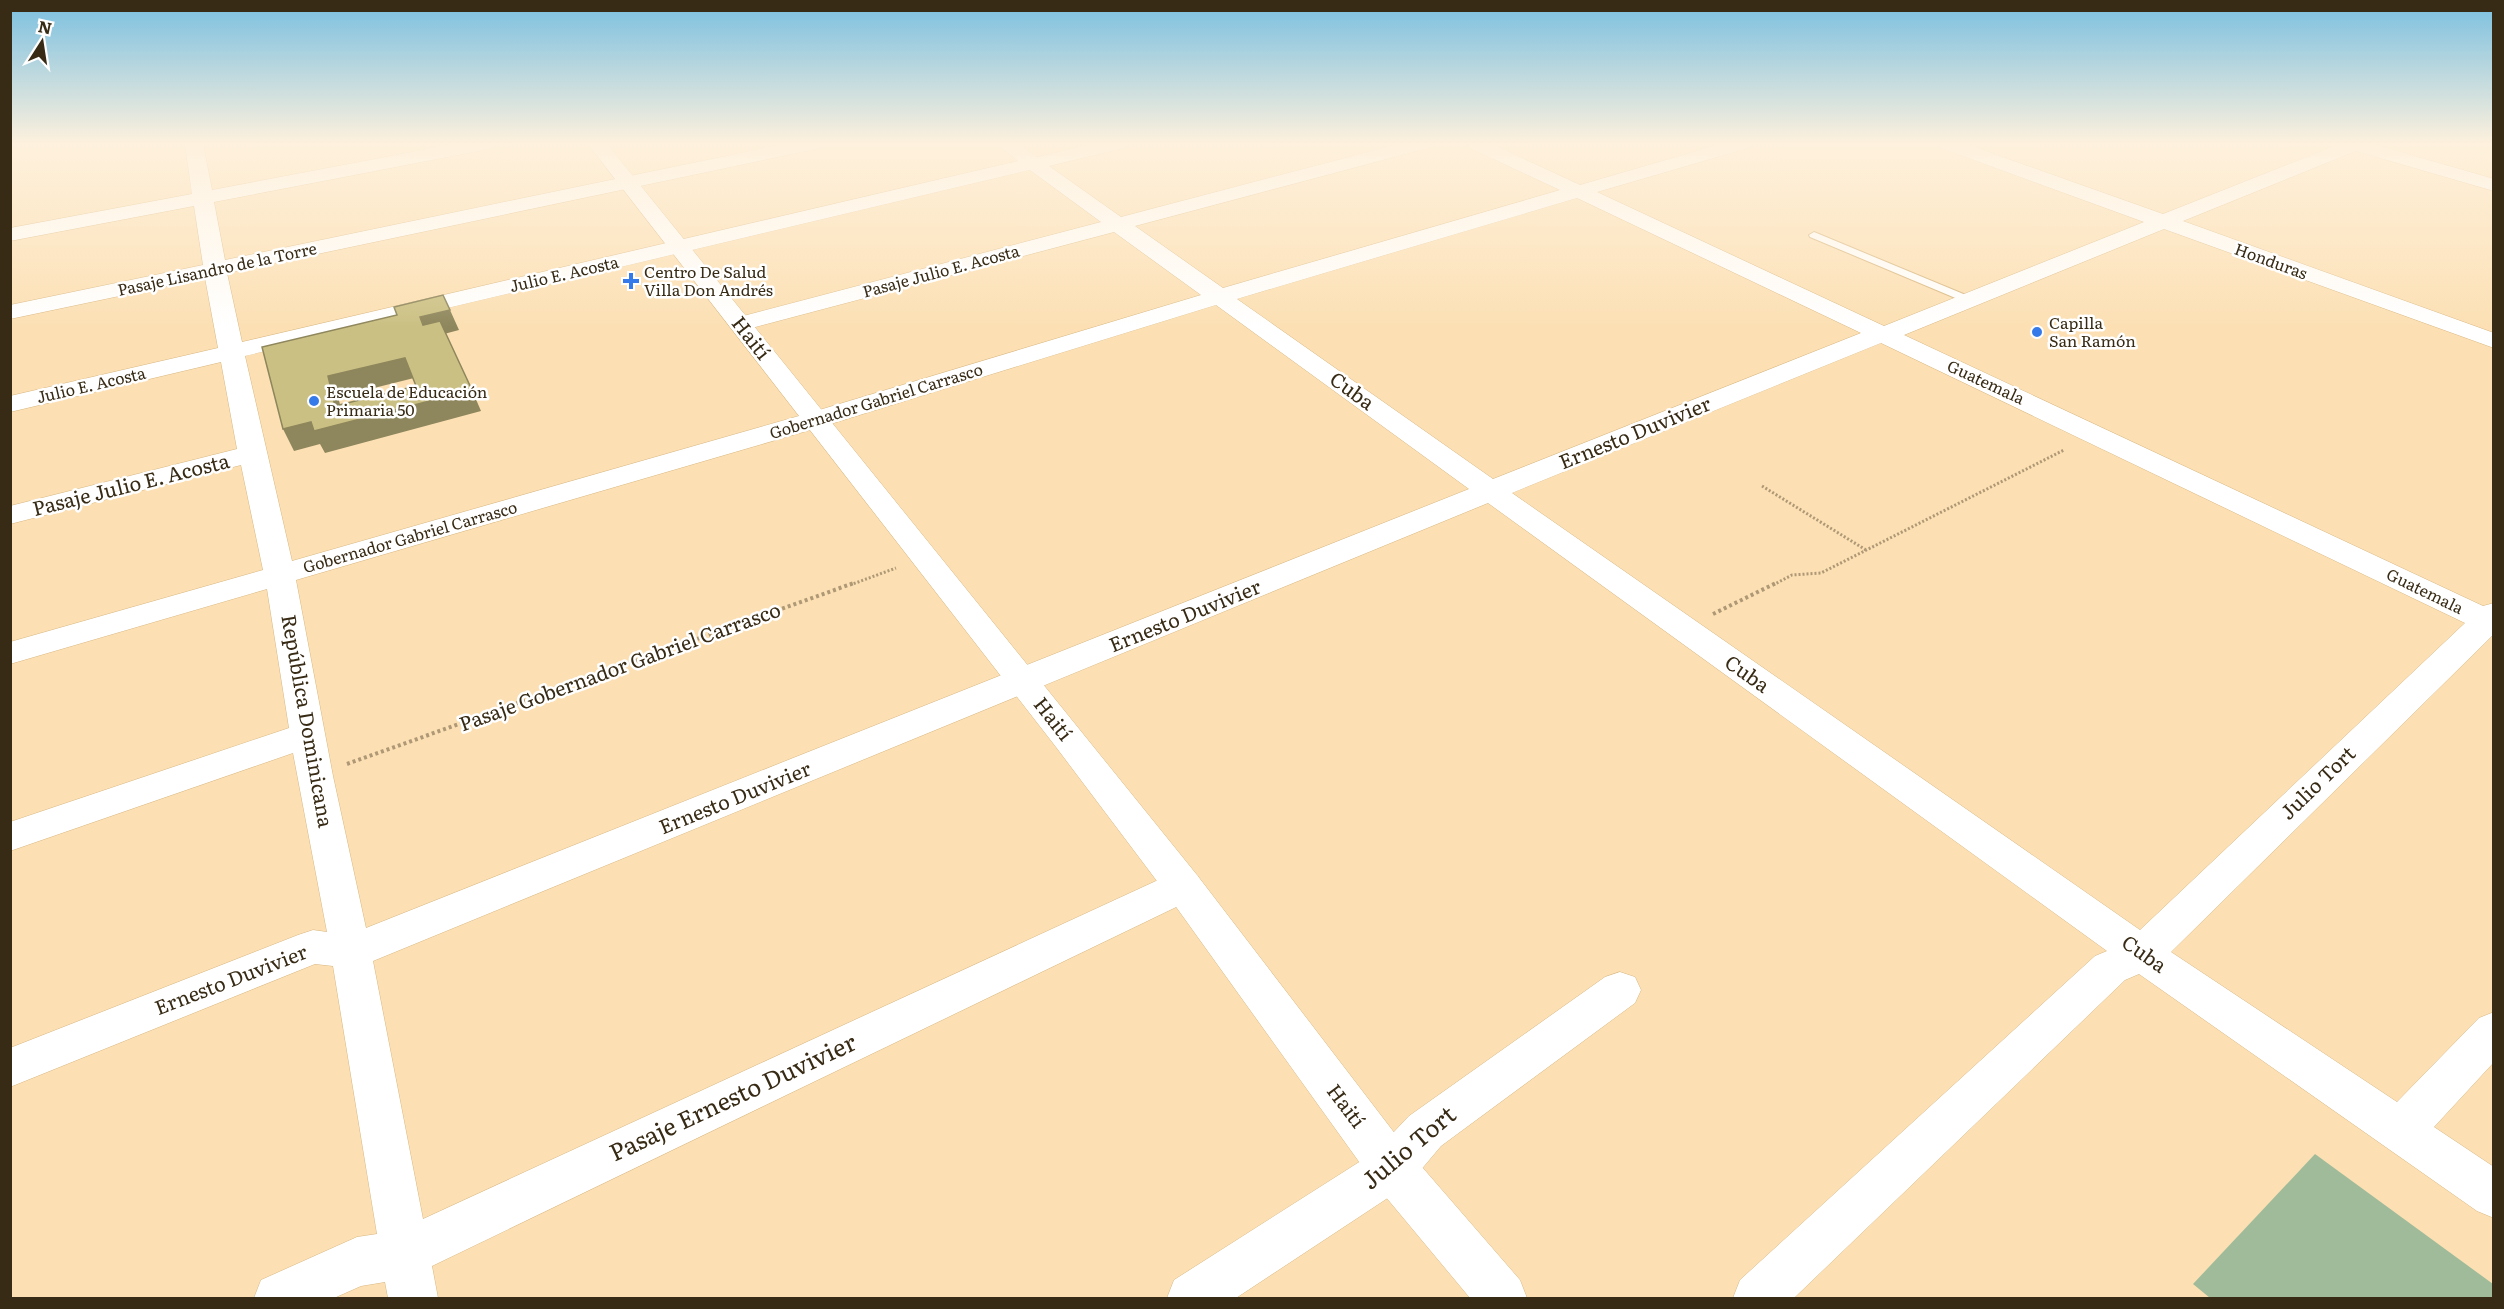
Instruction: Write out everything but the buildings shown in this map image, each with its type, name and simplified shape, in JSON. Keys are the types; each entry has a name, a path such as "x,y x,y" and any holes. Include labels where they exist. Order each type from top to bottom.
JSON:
{"street":[{"path":"10,235 166,205"},
{"name":"República Dominicana","path":"204,205 252,454 280,575 315,776 351,952 403,1254 413,1299"},
{"name":"Pasaje Lisandro de la Torre","path":"10,312 523,205"},
{"name":"Haití","path":"647,205 1183,886 1392,1168 1502,1299"},
{"name":"Julio E. Acosta","path":"10,404 857,205"},
{"name":"Cuba","path":"1093,205 1491,492 2142,954 2493,1195"},
{"name":"Pasaje Julio E. Acosta","path":"740,324 1190,205"},
{"name":"Gobernador Gabriel Carrasco","path":"10,653 815,420 1221,296 1533,205"},
{"name":"Guatemala","path":"1606,205 2491,619"},
{"name":"Honduras","path":"2118,205 2493,341"},
{"name":"Ernesto Duvivier","path":"10,1068 313,947 351,952 1861,341 1884,334 2206,205"},
{"name":"Pasaje Julio E. Acosta","path":"10,515 252,454"},
{"name":"Julio Tort","path":"2142,954 2491,619"},
{"path":"10,837 309,734"},
{"name":"Pasaje Ernesto Duvivier","path":"279,1299 357,1262 403,1254 1183,886"},
{"path":"1758,1299 2110,968 2142,954"},
{"name":"Julio Tort","path":"1192,1299 1392,1168 1425,1131 1620,990"},
{"path":"2401,1130 2493,1031"}],"lane":[{"path":"1814,235 1969,300"}],"path":[{"path":"1683,629 1792,575 1821,573 2096,434"},
{"path":"1762,486 1867,550"},
{"name":"Pasaje Gobernador Gabriel Carrasco","path":"315,776 926,558"}],"green space":[{"path":"2315,1154 2493,1284 2493,1298 2210,1298 2193,1284"}],"place":[{"name":"Centro De Salud Villa Don Andrés","path":"631,281"},
{"name":"Capilla San Ramón","path":"2037,332"},
{"name":"Escuela de Educación Primaria 50","path":"314,401"}]}
